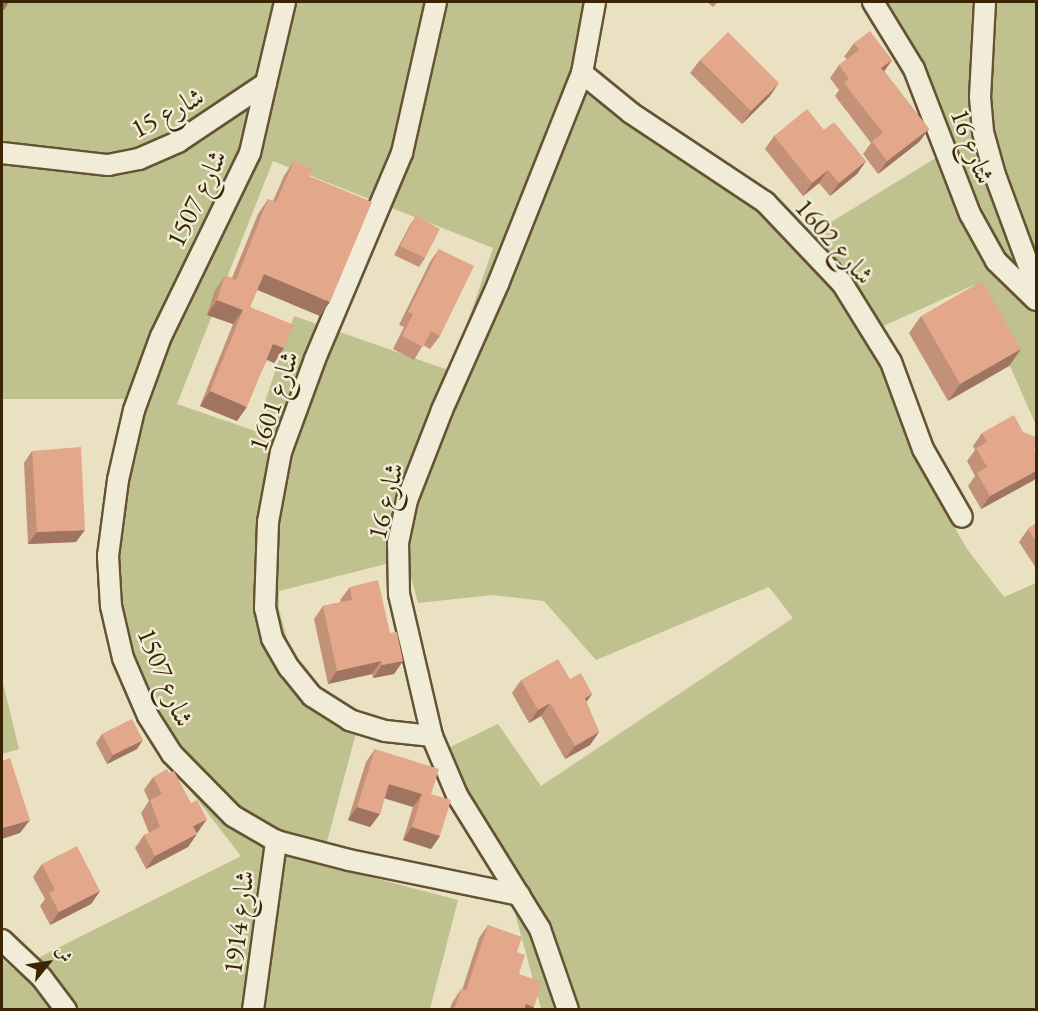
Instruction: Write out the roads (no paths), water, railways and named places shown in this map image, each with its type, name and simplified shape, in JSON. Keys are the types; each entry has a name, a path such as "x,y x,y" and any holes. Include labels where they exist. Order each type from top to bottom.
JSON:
{"street":[{"path":"266,83 285,2"},
{"name":"شارع 1601","path":"432,736 385,731 350,720 312,696 289,668 272,638 265,608 268,522 281,452 315,358 402,153 436,2"},
{"name":"شارع 16","path":"568,1010 554,961 519,895 457,795 432,736 399,594 398,543 407,500 582,73 595,2"},
{"name":"شارع 16","path":"873,2 914,69 970,214 996,261 1036,300"},
{"path":"985,2 980,97 983,132 995,175 1036,286"},
{"name":"شارع 1602","path":"582,73 631,113 765,202 842,283 891,362 923,449 962,518"},
{"name":"شارع 15","path":"2,153 108,165 139,159 178,142 266,83"},
{"name":"شارع 1507","path":"266,83 250,153 161,336 134,410 118,480 108,556 111,606 123,658 148,716 172,754 200,786 233,816 276,841 349,860 519,895"},
{"name":"شارع 1914","path":"253,1010 276,841"},
{"path":"2,940 42,978 66,1010"}]}
